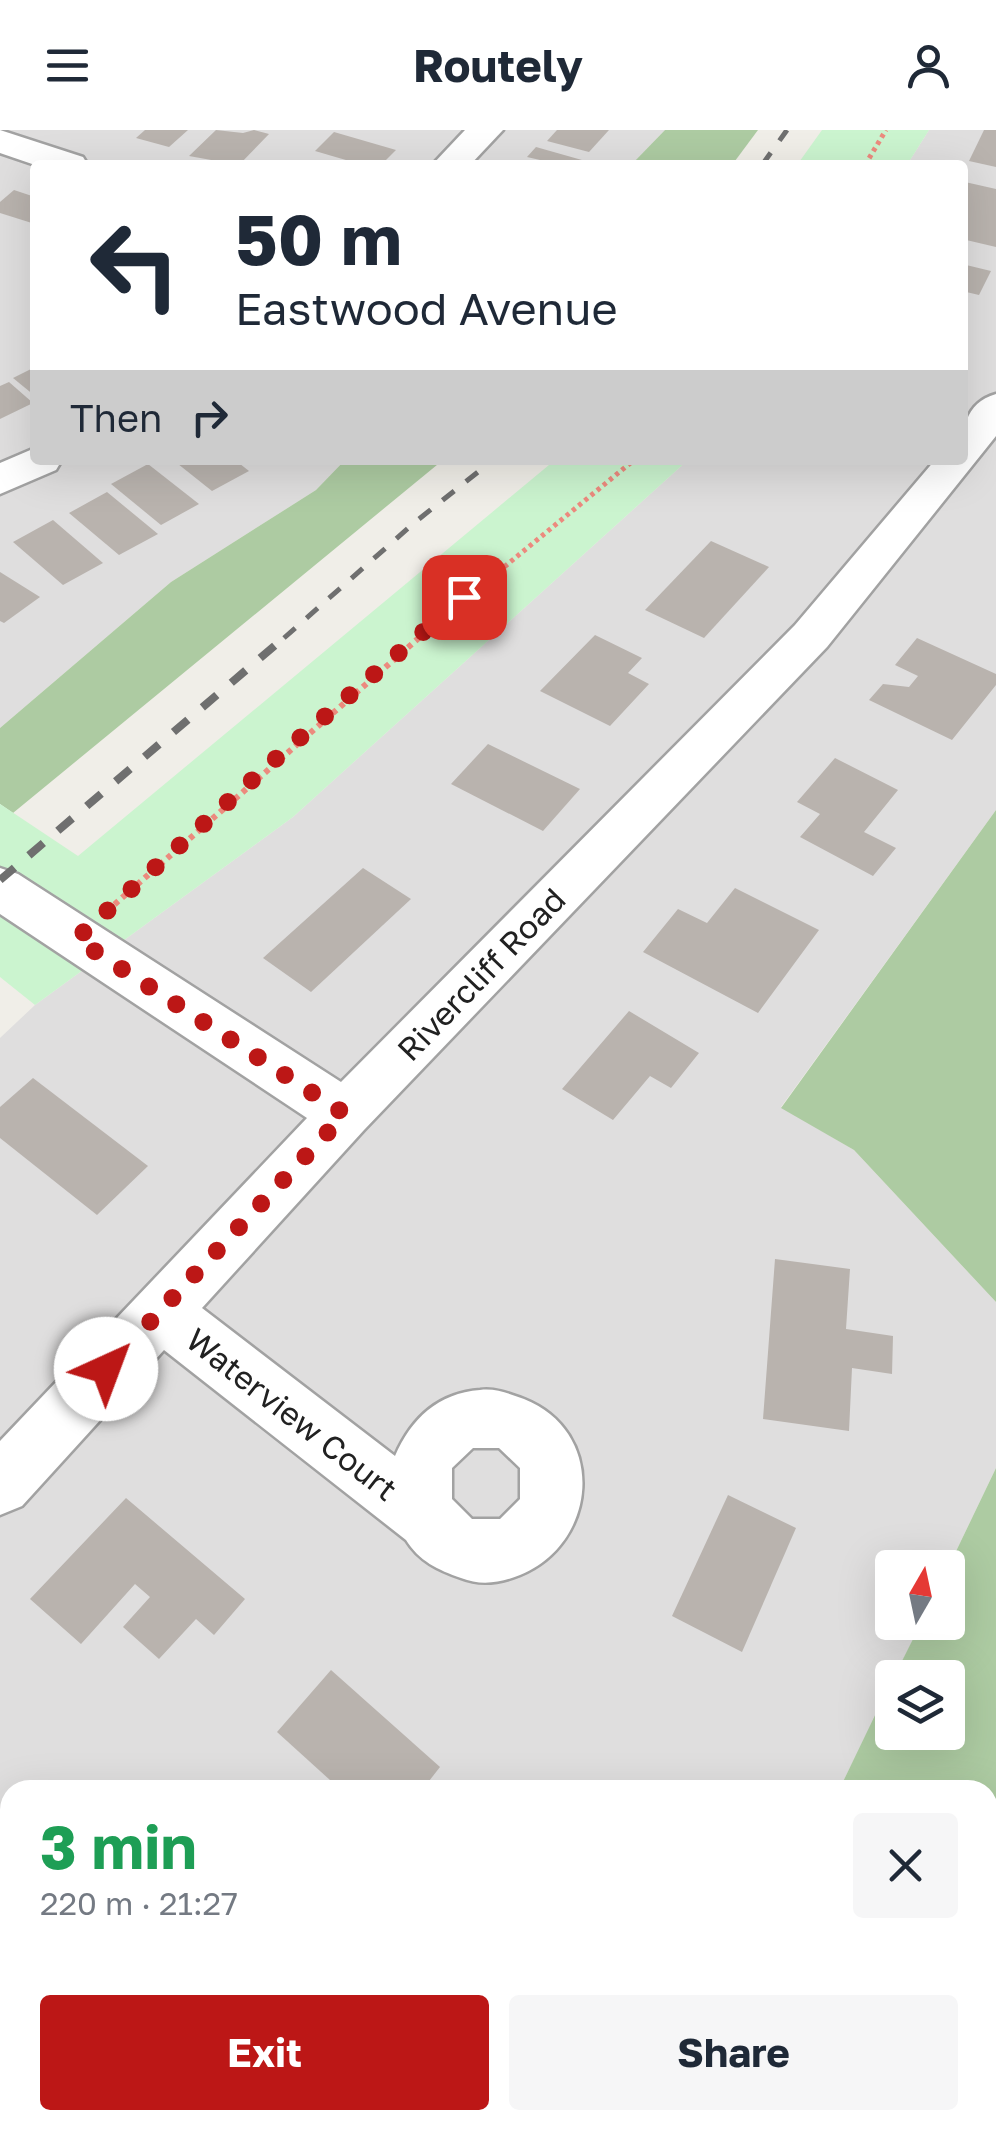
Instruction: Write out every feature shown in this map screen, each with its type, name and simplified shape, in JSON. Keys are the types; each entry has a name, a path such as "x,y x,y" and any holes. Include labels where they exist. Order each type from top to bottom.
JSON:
{"street":[{"path":"455,160 486,130"},
{"path":"0,140 56,160"},
{"name":"Rivercliff Road","path":"968,446 996,408"},
{"path":"0,480 31,465"},
{"name":"Rivercliff Road","path":"0,1484 345,1114 810,636 953,465"},
{"path":"0,888 345,1114"},
{"name":"Waterview Court","path":"160,1311 425,1517"}],"path":[{"path":"868,160 886,130"},
{"path":"76,939 308,730 628,465"}],"shaded area":[{"path":"0,130 665,130 636,160 30,160 30,465 340,465 316,490 171,582 0,728"},
{"path":"929,130 996,130 996,810 781,1107 854,1150 996,1302 996,1468 957,1550 875,1550 875,1640 913,1640 903,1660 875,1660 875,1717 844,1780 0,1780 0,1038 35,1005 293,817 682,465 968,465 968,160 910,160"}],"green space":[{"path":"665,130 758,130 736,160 636,160"},
{"path":"822,130 929,130 910,160 801,160"},
{"path":"340,465 437,465 13,813 0,804 0,728 171,582 316,490"},
{"path":"549,465 682,465 293,817 35,1005 0,977 0,804 78,856"},
{"path":"996,810 996,1302 854,1150 781,1108"},
{"path":"996,1468 996,1780 844,1780 875,1715 875,1750 965,1750 965,1660 902,1660 912,1640 965,1640 965,1550 957,1550"}],"building":[{"path":"145,130 188,130 169,147 136,138"},
{"path":"216,130 269,134 244,160 189,156"},
{"path":"557,130 609,130 589,152 547,141"},
{"path":"984,130 996,130 996,167 969,161"},
{"path":"334,132 396,150 386,160 346,160 315,151"},
{"path":"536,147 582,160 540,160 527,157"},
{"path":"968,183 996,189 996,247 968,240"},
{"path":"14,190 30,195 30,222 0,213 0,202"},
{"path":"968,265 991,271 979,295 968,292"},
{"path":"30,370 30,392 13,378"},
{"path":"9,382 30,404 0,419 0,386"},
{"path":"149,465 199,504 161,525 111,484"},
{"path":"179,465 241,465 249,471 212,491"},
{"path":"107,492 158,534 119,555 69,513"},
{"path":"53,520 103,563 63,585 13,542"},
{"path":"711,541 769,567 704,638 645,610"},
{"path":"0,572 40,597 4,623 0,621"},
{"path":"595,635 642,658 628,673 649,684 610,726 540,691"},
{"path":"917,638 996,674 996,685 952,740 869,700 883,684 909,687 918,676 895,665"},
{"path":"488,744 580,789 543,831 451,784"},
{"path":"835,758 898,790 864,832 896,848 873,876 800,837 820,814 797,802"},
{"path":"363,868 411,899 311,992 263,958"},
{"path":"735,888 819,930 758,1013 643,952 678,909 707,923"},
{"path":"629,1011 699,1053 671,1088 650,1076 613,1120 562,1089"},
{"path":"33,1078 148,1166 97,1215 0,1138 0,1107"},
{"path":"775,1259 850,1269 846,1329 893,1336 892,1374 852,1368 849,1431 763,1419"},
{"path":"728,1495 796,1528 742,1652 672,1616"},
{"path":"126,1498 245,1599 214,1635 196,1619 159,1659 123,1627 150,1597 135,1584 81,1644 30,1599"},
{"path":"331,1670 440,1767 430,1780 330,1780 277,1732"}],"railway":[{"path":"766,160 787,130"},
{"path":"284,638 414,523 487,465"},
{"path":"0,880 286,636"}],"route":[{"path":"106,1369 345,1114 76,939 280,755 464,597"}]}
